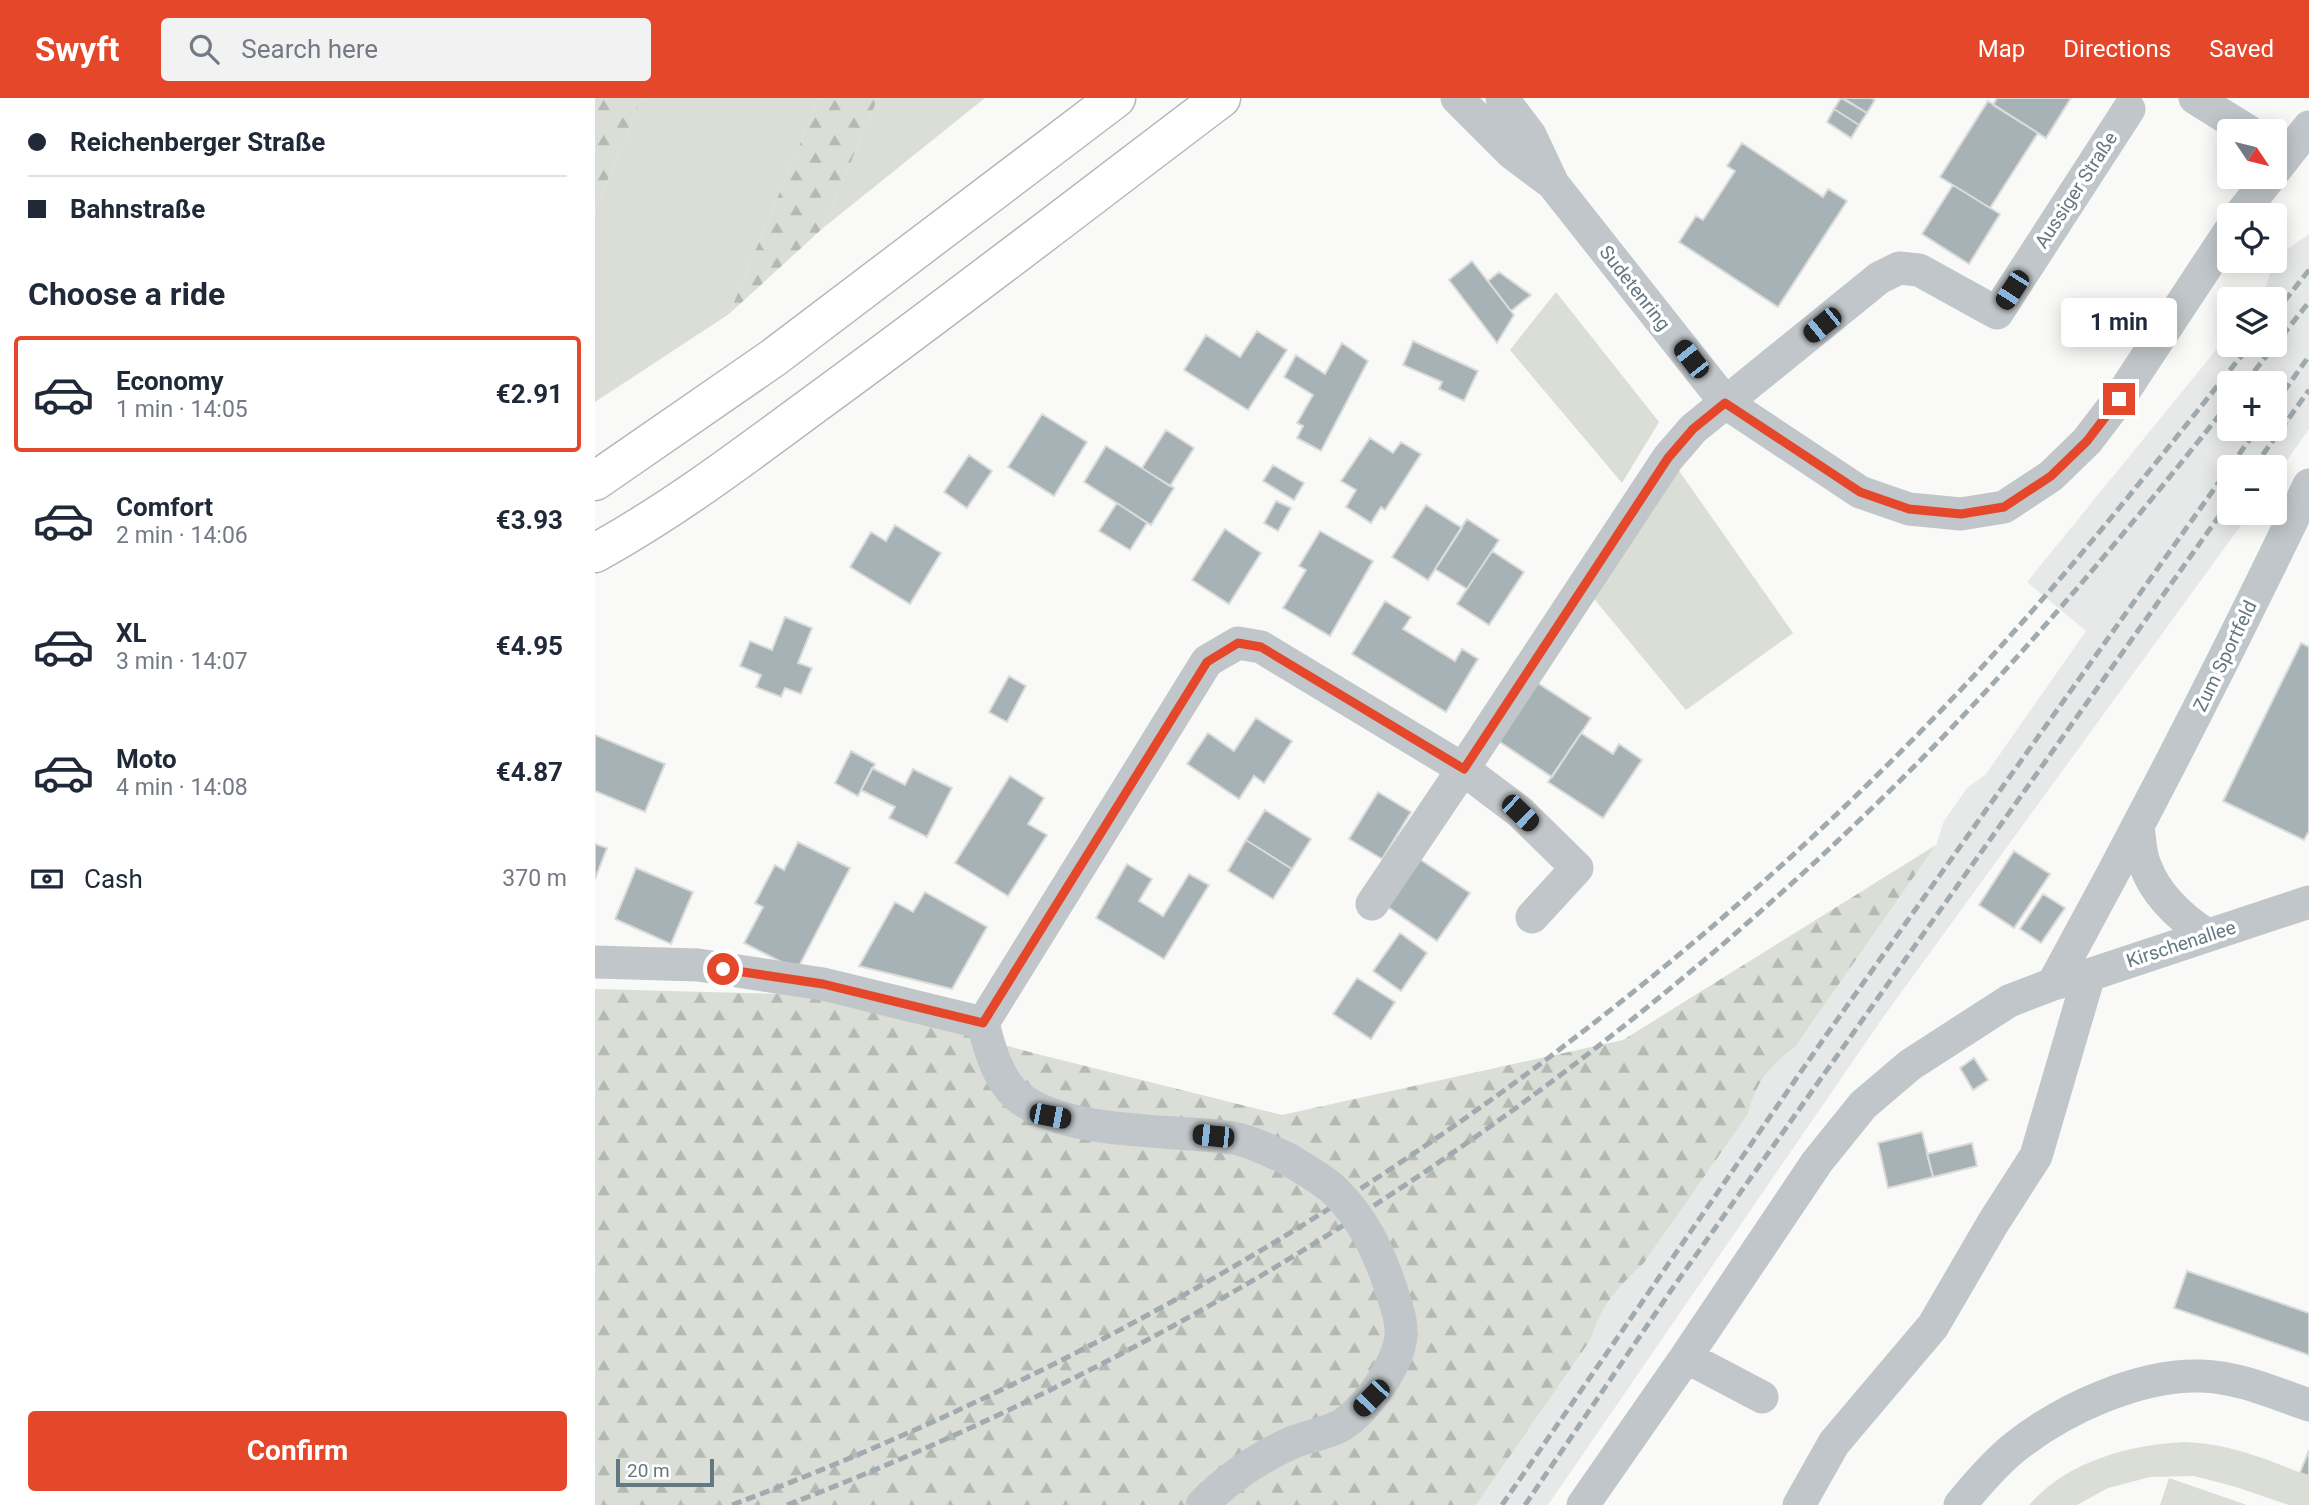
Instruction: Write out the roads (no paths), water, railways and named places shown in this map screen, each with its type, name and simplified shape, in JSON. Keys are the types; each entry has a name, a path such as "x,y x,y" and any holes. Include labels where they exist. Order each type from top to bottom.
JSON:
{"highway":[{"path":"595,481 773,358 1116,98"},
{"path":"595,552 626,536 712,479 895,346 1221,98"}],"street":[{"name":"Sudetenring","path":"1457,98 1512,153 1553,184"},
{"name":"Sudetenring","path":"1502,98 1530,135 1553,184 1725,403 1860,492 1909,509 1961,514 2004,507 2051,476 2087,441 2119,399 2217,250"},
{"path":"2195,98 2229,119"},
{"name":"Aussiger Straße","path":"1725,403 1879,278 1899,268 1919,270 1997,313 2129,109"},
{"path":"2287,151 2309,127"},
{"path":"1372,904 1668,458 1693,429 1725,403"},
{"name":"Zum Sportfeld","path":"2053,984 2138,827 2309,485"},
{"path":"1202,1505 1248,1467 1291,1443 1341,1425 1354,1416 1384,1379 1399,1346 1396,1305 1374,1244 1362,1222 1333,1188 1288,1159 1237,1138 1096,1125 1050,1116 1015,1094 993,1059 983,1023 1207,662 1238,643 1261,647 1464,769 1520,813 1577,868 1532,916"},
{"path":"2138,827 2144,865 2157,888 2169,905 2188,923 2207,935"},
{"name":"Kirschenallee","path":"1583,1505 1817,1162 1863,1105 1910,1065 2009,1001 2053,984 2089,975 2309,902"},
{"path":"595,962 698,965 823,984 983,1023"},
{"path":"1799,1505 1834,1443 1933,1326 2036,1156 2089,975"},
{"path":"1686,1357 1762,1396"},
{"path":"1960,1505 1984,1476 2015,1447 2048,1424 2131,1386 2168,1378 2201,1376 2240,1381 2309,1405"}],"railway":[{"path":"2287,298 2309,270"},
{"path":"2254,371 2309,302"},
{"path":"2287,387 2309,356"},
{"path":"732,1505 906,1434 1075,1353 1239,1263 1398,1164 1550,1056 1697,940 1836,815 1969,681 2078,558 2240,357"},
{"path":"2263,455 2309,390"},
{"path":"787,1505 936,1443 1082,1374 1225,1297 1363,1213 1497,1122 1626,1024 1750,921 1869,811 1965,714 2056,613 2217,418"},
{"path":"2239,455 2248,441"},
{"path":"1502,1505 1827,1034 2217,485"},
{"path":"1525,1505 1672,1289 2217,519"}]}
